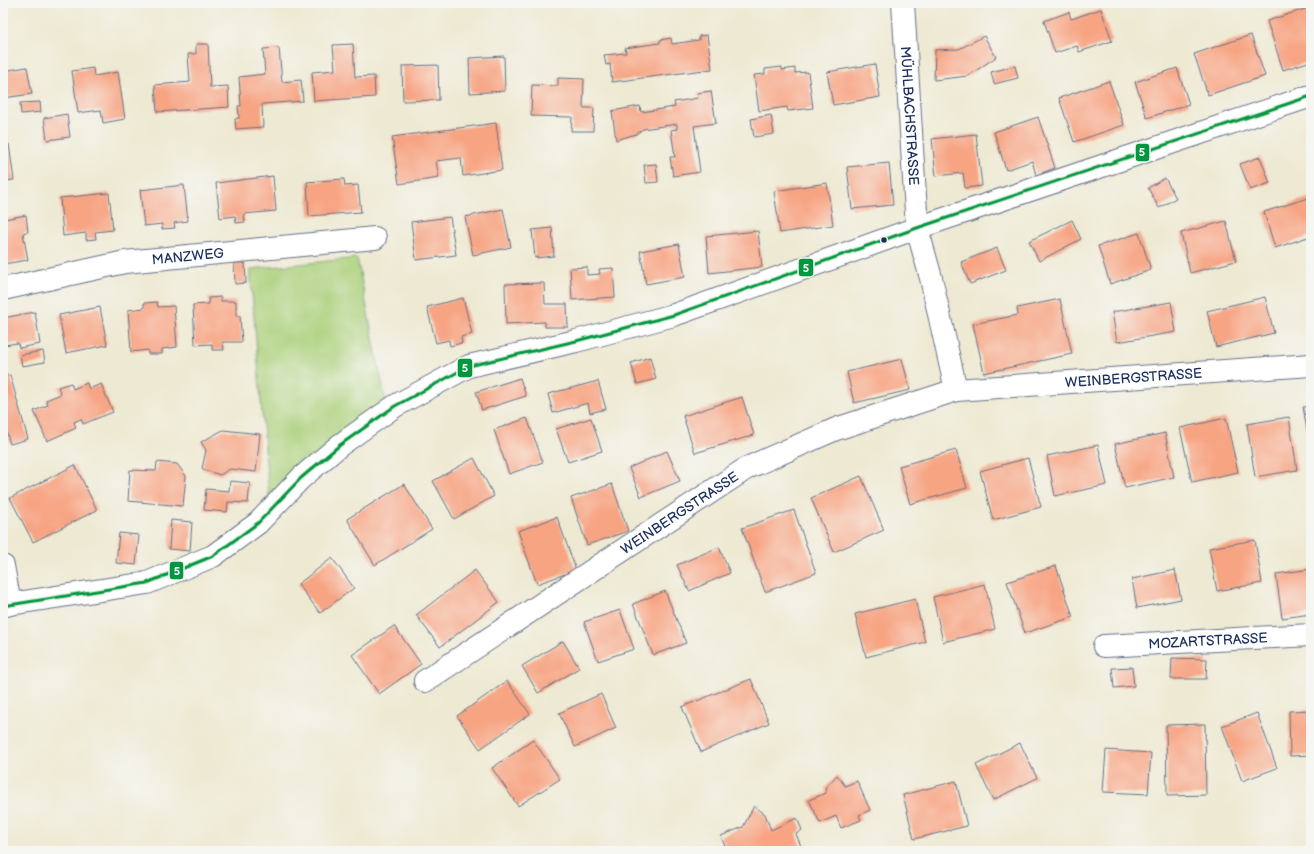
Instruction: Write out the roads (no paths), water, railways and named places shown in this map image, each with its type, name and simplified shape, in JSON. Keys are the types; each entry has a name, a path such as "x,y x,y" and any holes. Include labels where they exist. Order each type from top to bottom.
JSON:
{"street":[{"name":"MÜHLBACHSTRASSE","path":"903,3 917,228"},
{"path":"3,566 7,605 147,583 213,556 258,523 301,478 340,445 395,406 469,366 576,341 674,315 917,228 1311,96"},
{"path":"917,228 931,278 956,390"},
{"name":"MANZWEG","path":"3,289 126,262 375,238"},
{"name":"WEINBERGSTRASSE","path":"425,681 747,468 836,429 956,390 1311,365"},
{"name":"MOZARTSTRASSE","path":"1104,646 1311,635"}]}
